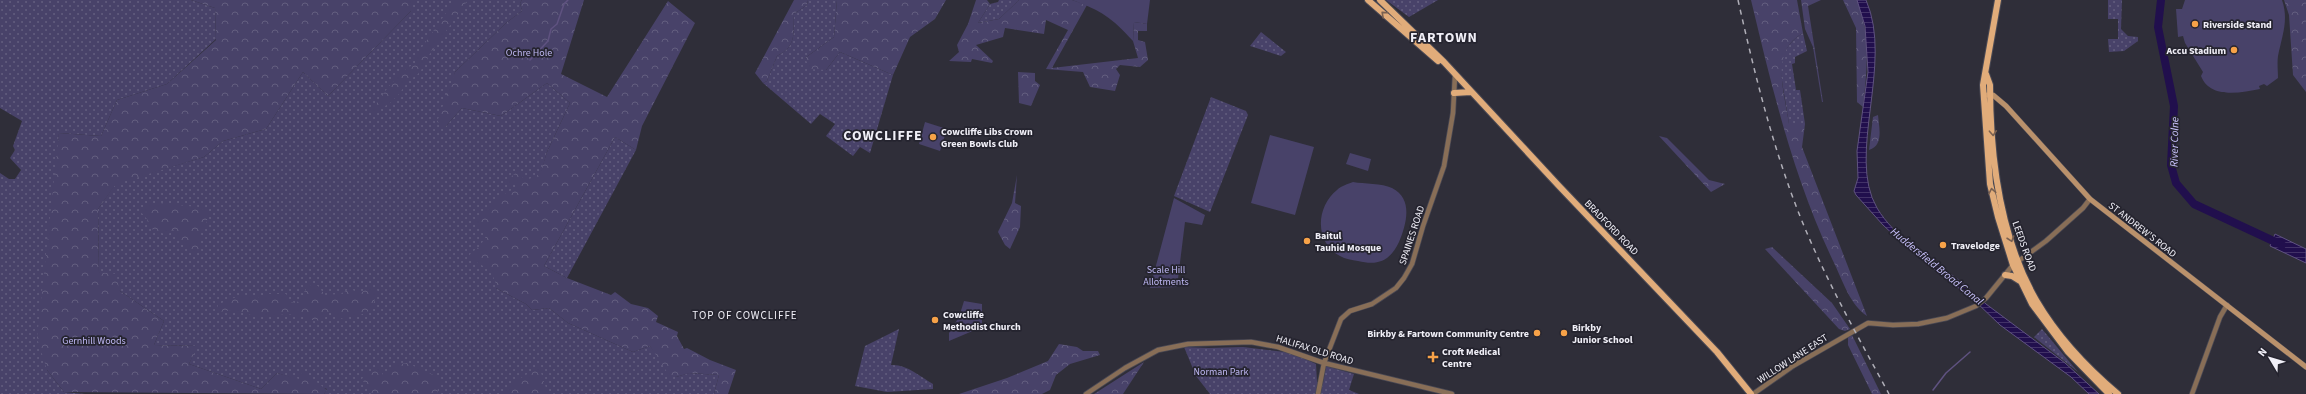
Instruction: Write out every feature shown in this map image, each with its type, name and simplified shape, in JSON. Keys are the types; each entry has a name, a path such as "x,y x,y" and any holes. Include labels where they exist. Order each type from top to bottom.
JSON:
{"main road":[{"path":"1368,0 1455,75"},
{"path":"1380,0 1455,75"},
{"name":"LEEDS ROAD","path":"1998,0 1986,74 1983,79 1987,94 2000,202 2019,260 2036,300 2075,351 2118,394"},
{"name":"BRADFORD ROAD","path":"1455,75 1718,352 1752,394"},
{"path":"1454,93 1471,92"},
{"name":"LEEDS ROAD","path":"1987,94 1990,184 1998,217 2013,265 2020,281 2042,318 2068,352 2109,394"},
{"name":"ST ANDREW'S ROAD","path":"1987,94 2006,106 2090,199 2306,367"},
{"path":"2005,275 2012,276 2020,281"}],"street":[{"name":"SPAINES ROAD","path":"1318,394 1324,363 1338,327 1346,314 1356,308 1372,304 1385,296 1402,282 1412,264 1423,226 1444,166 1451,134 1455,75"},
{"name":"WILLOW LANE EAST","path":"1752,394 1793,366 1868,323 1893,325 1918,324 1947,318 1976,306 1986,298 2013,265 2033,252 2083,208 2090,199"},
{"path":"2083,208 2093,204 2099,206"},
{"path":"2192,394 2220,317 2227,305"},
{"name":"HALIFAX OLD ROAD","path":"1086,394 1125,368 1158,350 1188,344 1262,343 1324,363 1452,394"}],"green space":[{"path":"0,0 191,0 215,8 216,39 167,84 117,100 101,136 59,133 47,370 64,392 85,394 0,394 0,173 9,179 15,179 21,170 10,158 15,150 13,146 22,121 0,108"},
{"name":"Gernhill Woods","path":"191,0 411,0 411,11 328,96 303,72 266,129 223,141 204,157 116,184 98,209 99,272 116,274 120,291 164,321 154,345 198,346 189,364 261,389 277,373 299,379 302,371 327,390 324,394 64,392 47,370 37,338 59,133 101,136 117,100 167,84 216,40 215,8"},
{"path":"411,0 522,0 520,3 522,11 506,23 455,72 445,127 462,108 501,116 547,83 570,103 547,152 531,208 496,288 526,304 532,310 549,308 568,323 633,352 650,346 676,377 689,373 719,375 714,394 324,394 327,389 277,373 261,389 189,364 197,346 154,345 164,321 120,291 99,272 98,209 116,183 204,157 223,141 266,129 303,72 328,96 411,11"},
{"path":"455,0 468,0 429,55 425,65 417,75 409,80 399,94 390,103 372,114 371,111 397,77 415,65 418,53"},
{"name":"Ochre Hole","path":"522,0 584,0 561,74 607,97 668,1 695,23 642,126 636,150 615,137 544,266 567,278 611,295 615,292 631,304 648,308 658,316 656,322 678,332 677,336 684,349 687,348 710,360 736,370 728,394 714,394 719,375 690,373 676,377 669,375 650,346 633,352 568,323 549,308 532,310 526,304 496,288 496,283 492,274 485,267 471,260 470,254 480,246 488,233 475,223 483,211 494,201 519,187 520,185 516,183 512,184 505,182 519,170 523,178 527,180 540,174 547,152 570,103 547,83 501,116 462,108 445,127 437,122 455,72 506,23 522,11 520,3"},
{"path":"794,0 808,0 807,5 794,14 793,39 791,44 777,56 767,81 763,83 755,73"},
{"path":"808,0 837,0 834,37 805,58 826,70 840,52 893,75 870,153 860,147 853,156 826,136 835,124 820,114 811,124 763,83 767,81 777,56 788,48 791,43 793,38 794,14 807,5"},
{"path":"837,0 946,0 935,19 910,37 893,75 840,52 826,70 810,69 805,58 834,37"},
{"path":"976,0 987,0 990,4 978,23 999,19 1019,0 1072,0 1087,5 1052,68 1138,58 1133,41 1134,22 1147,24 1147,31 1138,31 1138,40 1145,42 1148,60 1140,67 1120,65 1116,69 1120,75 1115,91 1090,87 1083,72 1046,69 1068,30 1046,20 1044,34 1005,28 1003,37 976,45 993,61 992,63 972,59 971,62 949,61 959,52 957,45 968,24"},
{"path":"999,0 1019,0 999,19 978,23 990,4 998,2"},
{"path":"1072,0 1150,0 1147,24 1134,22 1133,41 1112,20 1099,11"},
{"path":"1386,0 1438,0 1409,17"},
{"path":"1751,0 1797,0 1803,33 1792,41 1786,51 1782,74 1789,124 1805,124 1802,147 1867,316 1856,306 1848,293 1808,201 1796,168 1776,102"},
{"path":"1801,0 1821,0 1808,6 1823,102 1813,47 1805,29"},
{"path":"1843,0 1857,0 1864,26 1867,67 1863,107 1857,102 1856,28"},
{"path":"2108,0 2122,0 2121,29 2128,36 2138,37 2138,41 2124,51 2109,52 2108,39 2118,39 2118,19 2108,19"},
{"name":"Accu Stadium","path":"2185,0 2282,0 2285,21 2278,56 2278,78 2267,86 2264,84 2259,86 2260,89 2235,93 2218,91 2205,83 2201,76 2203,72 2185,43 2183,36 2178,37 2176,9 2182,9"},
{"path":"2284,0 2306,0 2306,92 2293,75 2289,15"},
{"path":"1261,32 1286,52 1281,56 1250,46"},
{"path":"1803,33 1807,51 1795,57 1795,63 1792,64 1796,90 1800,90 1805,124 1789,125 1781,75 1781,63 1789,46"},
{"path":"1018,72 1035,73 1035,81 1040,85 1031,106 1019,103"},
{"path":"1211,97 1246,111 1248,115 1210,212 1174,196"},
{"path":"1878,115 1880,130 1879,140 1874,148 1869,150 1873,117"},
{"name":"Cowcliffe Libs Crown Green Bowls Club","path":"925,122 947,129 940,151 919,144"},
{"path":"1270,135 1314,147 1295,215 1251,203"},
{"path":"1659,136 1667,138 1709,180 1725,184 1711,192"},
{"path":"615,137 636,150 567,278 544,266"},
{"path":"1350,153 1371,159 1368,171 1346,164"},
{"path":"1017,175 1015,203 1021,206 1020,227 1010,249 1005,245 998,232 1012,203"},
{"path":"1353,182 1388,186 1399,193 1406,205 1406,220 1402,235 1392,254 1383,260 1372,263 1342,257 1332,250 1322,233 1322,215 1330,197 1345,185"},
{"name":"Scale Hill Allotments","path":"1174,198 1205,215 1202,225 1185,222 1177,287 1150,288"},
{"path":"156,203 198,207 209,212 206,225 201,233 200,251 193,252 175,238 174,230 167,235 149,228 147,219 140,211 145,206"},
{"path":"1772,247 1832,303 1850,329 1845,331 1839,329 1765,249"},
{"path":"309,285 318,286 325,295 340,294 350,289 360,293 371,287 378,291 371,310 356,317 350,314 343,319 330,312 325,318 311,320 295,315 256,316 233,311 221,312 217,310 218,305 234,298 244,296 255,296 261,298 267,294 286,294 291,302 295,303 303,299 304,292"},
{"path":"964,301 982,304 982,327 949,341 949,333 959,317"},
{"path":"899,329 891,365 908,368 933,384 933,389 887,392 855,386 865,346"},
{"path":"2042,329 2078,372 2034,337"},
{"path":"1852,335 1881,394 1872,394 1848,345 1848,337"},
{"path":"1059,344 1077,347 1083,351 1098,351 1100,355 1070,364 1056,375 1050,390 1042,394 959,394 1007,378 1048,361"},
{"name":"Norman Park","path":"1184,347 1243,347 1293,353 1316,364 1317,382 1323,383 1326,366 1354,374 1349,390 1359,394 1210,394 1196,376"},
{"path":"1144,362 1123,394 1094,394"},
{"path":"407,363 440,378 437,394 371,394 362,379 365,373 380,368 383,375 394,365"},
{"path":"539,367 548,394 502,394 511,384"}],"water":[{"name":"Huddersfield Broad Canal","path":"1857,0 1866,0 1873,25 1875,52 1874,80 1867,136 1866,162 1869,186 1877,208 1893,229 1913,247 1960,281 1986,304 2065,363 2099,394 2089,394 2071,377 2000,325 1974,300 1910,250 1883,225 1856,195 1854,191 1858,178 1857,151 1868,72 1865,26"},
{"path":"2275,234 2306,249 2306,263 2270,246"}],"waterway":[{"path":"530,60 548,41 551,29 557,24 564,4 568,0"},
{"name":"River Colne","path":"2161,0 2158,27 2174,106 2171,165 2176,183 2194,204 2282,245"},
{"path":"1933,390 1946,373 1970,352"}],"railway":[{"path":"1738,0 1761,95 1779,158 1801,219 1831,286 1889,394"}],"place":[{"name":"Riverside Stand","path":"2195,24"},
{"name":"Accu Stadium","path":"2234,50"},
{"name":"Cowcliffe Libs Crown Green Bowls Club","path":"933,137"},
{"name":"Baitul Tauhid Mosque","path":"1307,241"},
{"name":"Travelodge","path":"1943,245"},
{"name":"Cowcliffe Methodist Church","path":"935,320"},
{"name":"Birkby & Fartown Community Centre","path":"1537,333"},
{"name":"Birkby Junior School","path":"1564,333"},
{"name":"Croft Medical Centre","path":"1433,357"}],"district":[{"name":"FARTOWN","path":"1444,37"},
{"name":"COWCLIFFE","path":"883,135"},
{"name":"TOP OF COWCLIFFE","path":"745,315"}]}
